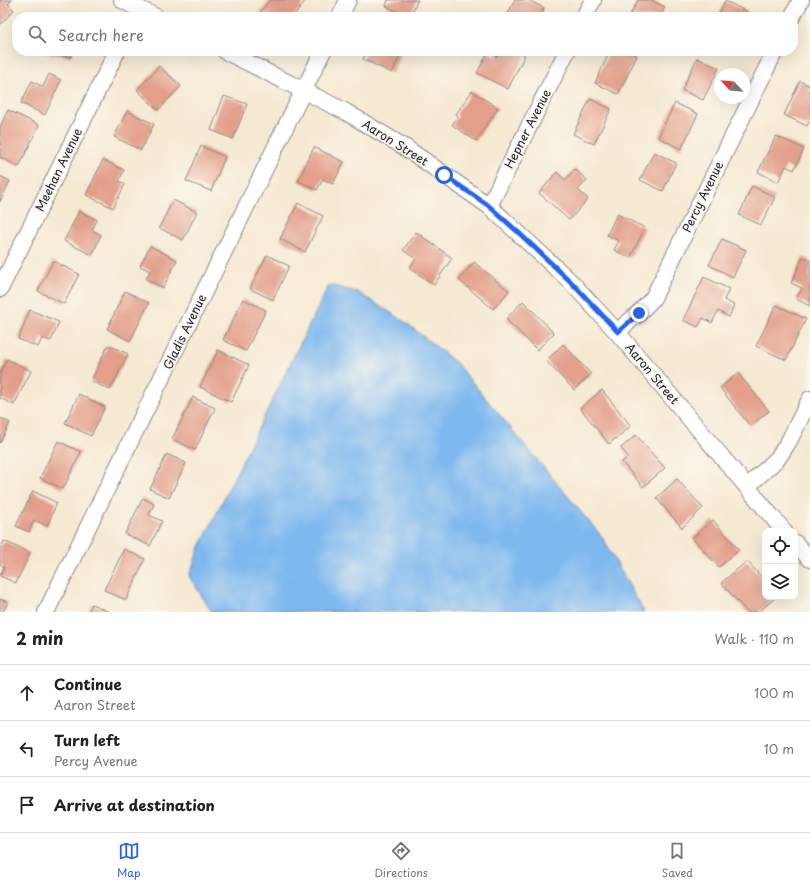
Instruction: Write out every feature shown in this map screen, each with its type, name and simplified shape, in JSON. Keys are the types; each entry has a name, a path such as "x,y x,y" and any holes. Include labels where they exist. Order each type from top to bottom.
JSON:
{"street":[{"path":"122,0 138,8"},
{"path":"342,12 348,0"},
{"path":"587,12 593,0"},
{"path":"795,12 801,0"},
{"name":"Meehan Avenue","path":"0,289 115,56"},
{"name":"Aaron Street","path":"235,56 346,112 406,148 489,206 570,281 618,332 781,528"},
{"name":"Gladis Avenue","path":"46,612 321,56"},
{"name":"Hepner Avenue","path":"489,206 564,56"},
{"name":"Percy Avenue","path":"618,332 653,298 774,56"},
{"path":"747,487 778,458 789,441 810,400"},
{"path":"798,547 810,559"}],"water":[{"path":"329,285 357,292 404,321 455,362 602,537 644,612 212,612 189,576 199,549"}],"building":[{"path":"0,0 12,0 8,4 14,10 0,25"},
{"path":"270,0 306,0 297,12 260,12"},
{"path":"388,0 418,0 412,12 399,12 386,6"},
{"path":"515,0 528,0 544,8 542,12 509,12"},
{"path":"638,0 651,0 665,7 662,12 632,12"},
{"path":"725,1 748,12 720,12"},
{"path":"364,56 400,56 392,73 363,59"},
{"path":"486,56 524,56 508,89 477,73"},
{"path":"608,56 637,56 618,94 595,83"},
{"path":"697,58 719,68 714,68 714,78 703,100 682,90"},
{"path":"159,66 181,86 158,110 137,90"},
{"path":"49,74 61,80 45,115 21,103 32,81 43,87"},
{"path":"800,81 810,86 810,119 807,126 784,115"},
{"path":"472,91 498,108 476,141 452,125 458,116 456,114"},
{"path":"224,96 247,104 233,139 211,130"},
{"path":"590,99 611,109 594,144 573,134"},
{"path":"675,103 698,114 681,149 658,137"},
{"path":"8,110 39,125 19,167 0,157 0,127"},
{"path":"127,111 154,124 141,150 114,137"},
{"path":"776,136 804,149 794,170 786,166 778,182 758,172"},
{"path":"201,146 225,157 211,191 186,181"},
{"path":"314,147 344,162 333,184 323,179 317,190 298,181"},
{"path":"654,152 676,163 663,191 640,180"},
{"path":"103,160 124,170 119,181 125,184 113,208 86,195"},
{"path":"575,169 587,180 578,190 588,199 569,220 539,193 557,172 565,180"},
{"path":"0,176 10,181 0,202"},
{"path":"752,186 775,197 761,225 739,215"},
{"path":"173,200 197,212 183,240 159,228"},
{"path":"298,203 323,216 305,252 280,239"},
{"path":"79,211 97,220 92,230 101,235 92,255 64,241"},
{"path":"617,214 645,228 630,258 614,250 619,241 607,235"},
{"path":"416,232 452,258 434,285 410,268 416,259 403,250"},
{"path":"722,239 746,250 733,277 709,265"},
{"path":"150,246 177,260 163,288 146,279 150,271 140,266"},
{"path":"267,255 289,266 273,300 250,289"},
{"path":"803,257 810,260 810,306 796,299 802,288 791,283"},
{"path":"53,261 79,274 64,304 38,291"},
{"path":"474,262 509,291 493,309 459,280"},
{"path":"704,277 729,289 724,300 734,305 729,317 718,311 712,323 703,318 698,327 683,320"},
{"path":"125,291 149,303 130,341 107,329"},
{"path":"243,299 266,310 246,351 223,340"},
{"path":"523,301 554,333 537,350 506,319"},
{"path":"776,305 806,319 786,360 756,346"},
{"path":"30,310 59,322 51,341 42,338 38,347 18,339"},
{"path":"563,344 591,374 574,390 546,361"},
{"path":"108,345 128,354 110,390 91,381"},
{"path":"218,350 249,365 231,402 200,387"},
{"path":"7,359 31,371 14,405 0,398 0,374"},
{"path":"738,373 769,411 750,426 720,388"},
{"path":"602,390 631,426 609,444 580,408"},
{"path":"79,394 105,407 91,436 65,423"},
{"path":"193,397 215,408 195,450 172,439"},
{"path":"0,418 10,423 0,443"},
{"path":"636,435 665,468 643,487 622,462 628,457 621,448"},
{"path":"58,441 81,452 63,489 40,478"},
{"path":"167,454 186,463 169,498 150,489"},
{"path":"677,479 703,508 682,528 656,498"},
{"path":"33,491 57,503 47,526 34,520 29,532 16,526"},
{"path":"143,498 154,504 149,515 162,521 150,546 125,534"},
{"path":"713,520 739,550 719,567 692,538"},
{"path":"4,541 30,553 16,583 0,576 4,567 0,564 0,549"},
{"path":"124,549 145,559 126,600 104,590"},
{"path":"747,561 762,578 762,600 773,600 759,612 747,612 721,583"},
{"path":"0,599 8,602 3,612 0,612"},
{"path":"92,604 109,612 88,612"}],"route":[{"path":"444,175 489,206 519,233 570,281 618,332 639,313"}]}
